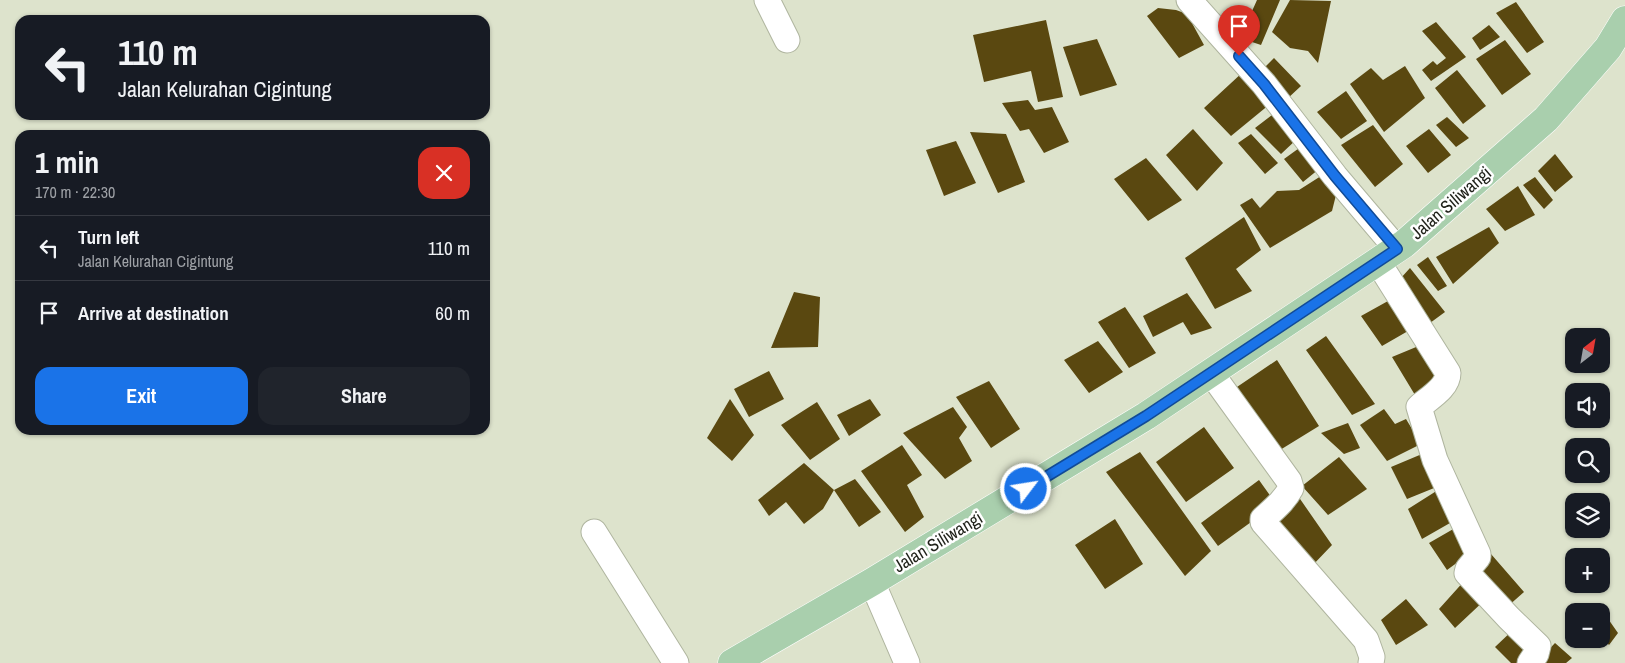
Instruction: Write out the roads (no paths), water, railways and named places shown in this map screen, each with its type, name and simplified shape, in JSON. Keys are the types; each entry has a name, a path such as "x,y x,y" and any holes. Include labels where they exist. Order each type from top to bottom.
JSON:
{"main road":[{"name":"Jalan Siliwangi","path":"732,663 872,582 1146,416 1404,244 1546,119 1608,48 1625,20"}],"street":[{"path":"767,0 787,40"},
{"path":"1190,0 1264,84 1335,176 1387,255 1448,373 1446,385 1419,407 1435,460 1478,554 1467,573 1538,646 1536,654 1530,663"},
{"path":"1211,373 1289,481 1291,488 1288,494 1263,519 1263,522 1366,640 1372,657 1371,663"},
{"path":"594,532 676,663"},
{"path":"872,582 907,663"}]}
